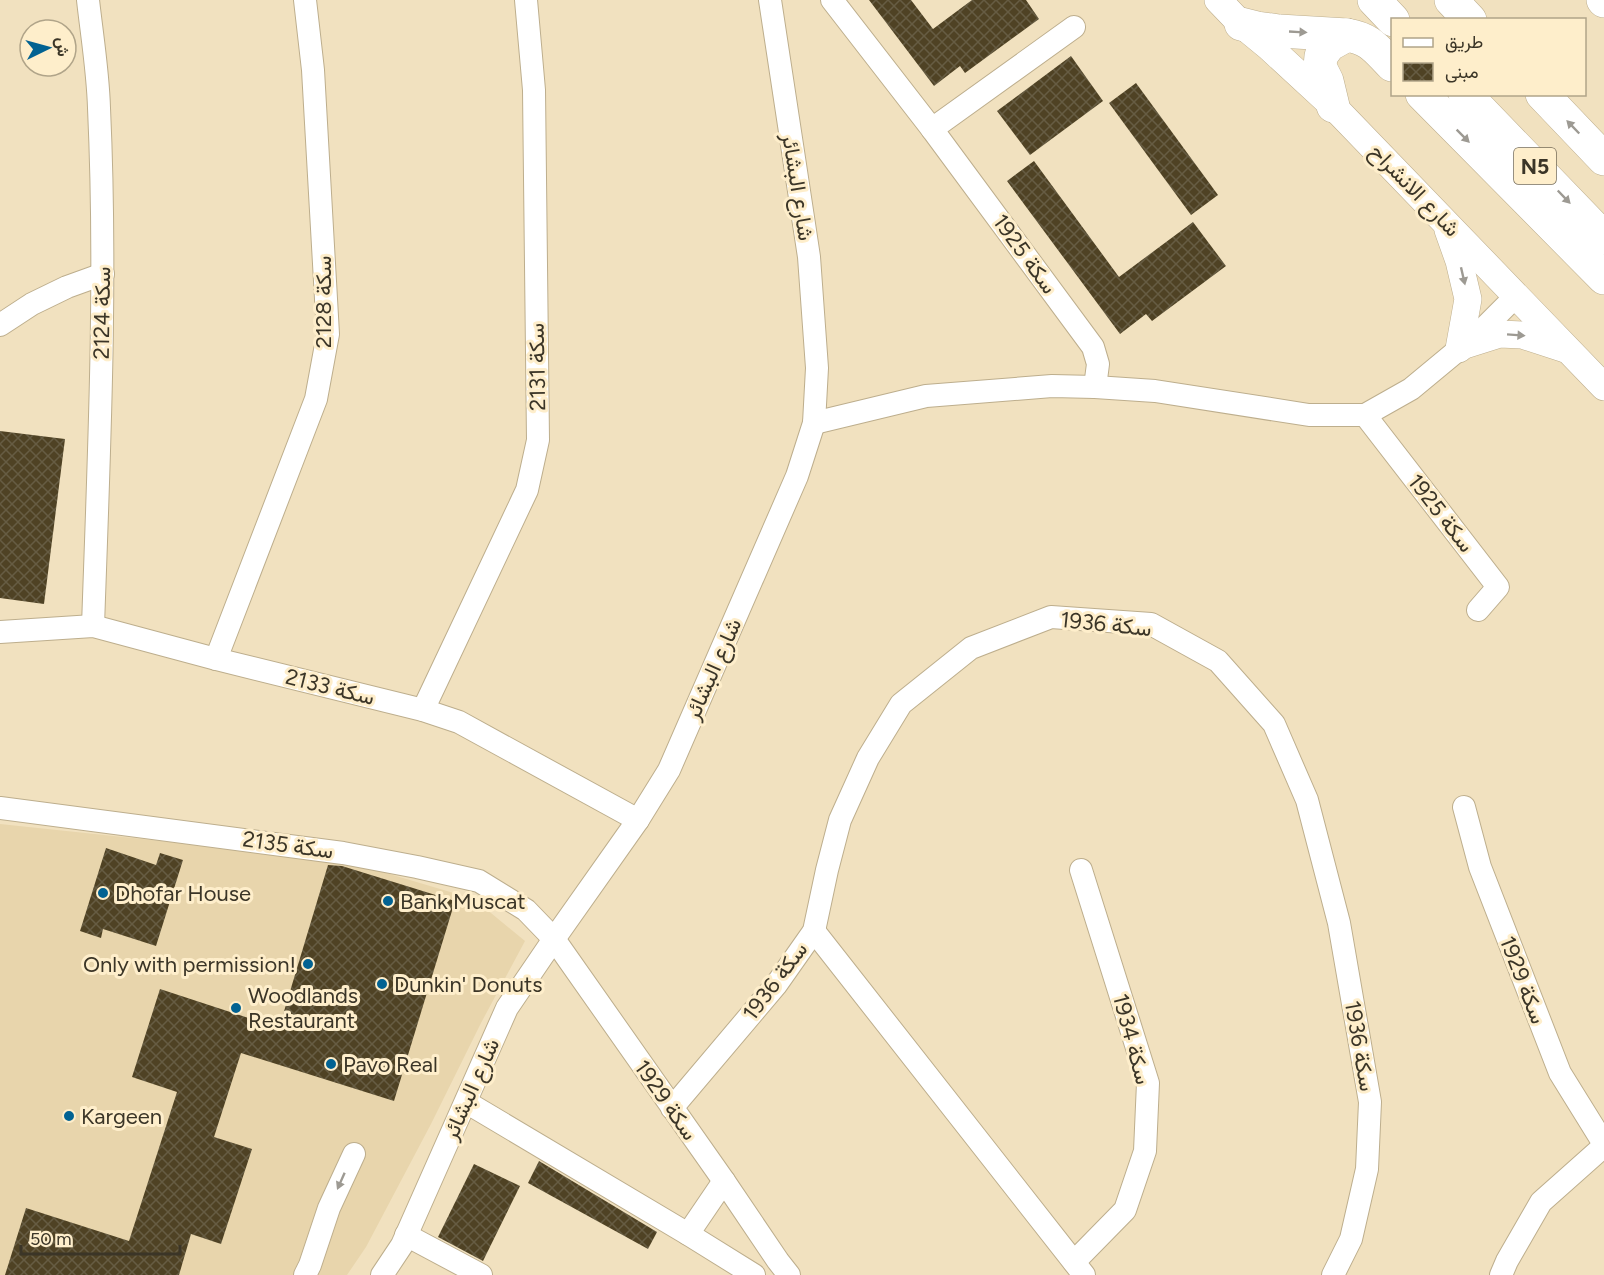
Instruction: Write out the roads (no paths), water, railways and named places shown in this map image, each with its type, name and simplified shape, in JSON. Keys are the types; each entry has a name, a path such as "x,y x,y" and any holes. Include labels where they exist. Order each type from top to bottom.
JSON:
{"highway":[{"path":"1374,0 1391,18"},
{"path":"1451,0 1468,18"},
{"path":"1240,24 1279,31 1347,34 1363,38 1391,64"},
{"path":"1333,106 1327,81 1320,67 1321,56 1329,45 1347,34"},
{"path":"1424,96 1604,278"},
{"name":"N5","path":"1467,96 1604,238"},
{"name":"N5","path":"1544,96 1604,159"}],"street":[{"name":"سكة 2124","path":"88,0 99,106 103,274 93,626"},
{"name":"سكة 2128","path":"216,658 316,399 328,334 313,70 305,0"},
{"name":"سكة 2131","path":"423,710 527,490 538,440 534,90 526,0"},
{"name":"شارع البشائر","path":"382,1275 402,1245 507,1008 638,820 669,770 797,476 814,423 817,368 809,257 770,0"},
{"name":"سكة 1925","path":"832,0 932,129 1093,347 1098,364 1095,387"},
{"name":"شارع الانشراح","path":"1218,0 1240,24 1269,47 1333,106 1604,387"},
{"path":"932,129 1074,27"},
{"path":"1444,220 1459,261 1468,299 1461,348"},
{"path":"0,325 32,304 67,287 103,274"},
{"path":"814,423 926,396 1052,386 1155,391 1310,415 1365,415 1411,389 1481,331 1517,295"},
{"path":"1461,348 1500,334 1522,335 1569,350"},
{"name":"سكة 1925","path":"1365,415 1498,587 1478,609"},
{"name":"سكة 1936","path":"672,1108 776,985 814,931 840,820 868,758 901,704 971,648 1051,618 1151,624 1218,661 1274,724 1307,800 1339,922 1370,1102 1367,1169 1351,1239 1333,1275"},
{"name":"سكة 2133","path":"0,632 93,626 423,710 459,722 638,820"},
{"name":"سكة 1929","path":"1464,807 1480,867 1560,1073 1604,1145"},
{"name":"سكة 2135","path":"0,808 343,853 479,881 526,910 554,939"},
{"name":"سكة 1934","path":"814,931 1079,1269 1125,1210 1145,1151 1148,1083 1081,870"},
{"name":"سكة 1929","path":"554,939 724,1181 778,1270"},
{"path":"466,1102 754,1275"},
{"path":"1502,1275 1507,1261 1542,1202 1604,1145"},
{"path":"305,1275 329,1208 354,1154"},
{"path":"688,1234 724,1181"},
{"path":"406,1235 481,1275"}],"place":[{"name":"Dhofar House","path":"103,893"},
{"name":"Bank Muscat","path":"388,901"},
{"name":"Only with permission!","path":"308,964"},
{"name":"Dunkin' Donuts","path":"382,984"},
{"name":"Woodlands Restaurant","path":"236,1008"},
{"name":"Pavo Real","path":"331,1064"},
{"name":"Kargeen","path":"69,1116"}]}
